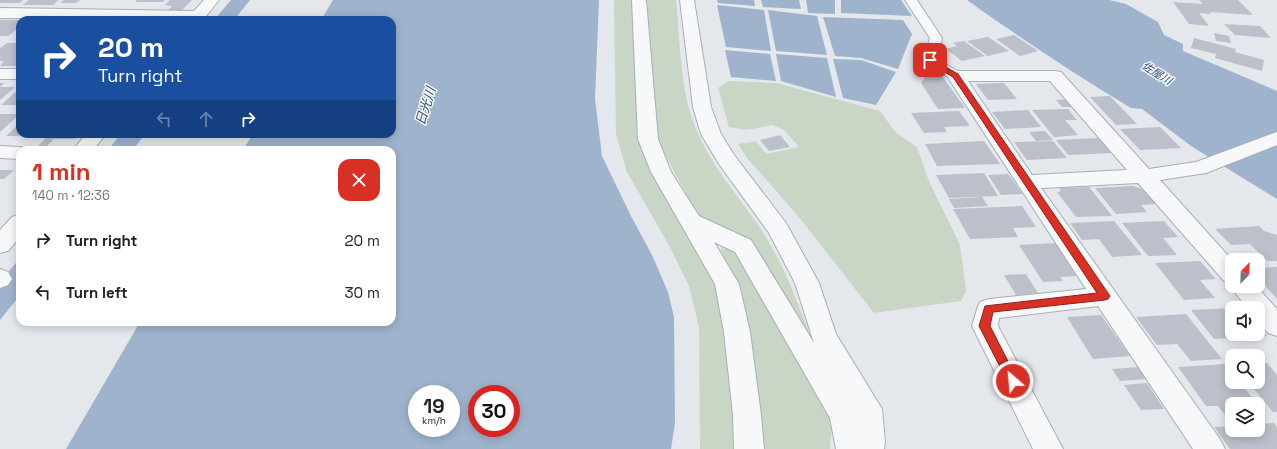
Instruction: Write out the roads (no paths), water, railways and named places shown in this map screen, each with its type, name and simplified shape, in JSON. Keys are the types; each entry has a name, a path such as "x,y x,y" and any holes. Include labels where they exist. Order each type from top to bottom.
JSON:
{"street":[{"path":"199,16 212,0"},
{"path":"639,0 648,139 661,172 692,221 727,284 737,332 747,415 749,449"},
{"path":"687,0 702,107 711,134 726,159 778,229 807,283 824,337 868,409 871,442 869,449"},
{"path":"0,13 118,16"},
{"path":"0,74 16,74"},
{"path":"956,76 1055,76 1225,267"},
{"path":"956,76 1026,182 1210,449"},
{"path":"86,146 92,138"},
{"path":"1026,182 1144,176 1199,168 1277,138"},
{"path":"0,152 16,153"},
{"path":"692,221 743,246 843,415 851,449"},
{"path":"0,246 16,227"},
{"path":"1248,293 1277,326"},
{"path":"1048,449 984,326 988,309 1105,296"}],"lane":[{"path":"911,0 936,38 930,60 956,76"}],"water":[{"path":"231,0 250,0 237,16 217,16"},
{"name":"日光川","path":"333,0 599,0 595,99 602,156 652,255 668,292 674,317 675,423 671,449 66,449 138,326 396,326 396,146 246,146 250,138 396,138 396,16 323,16"},
{"path":"717,0 754,0 755,6 718,3"},
{"path":"761,0 799,0 801,9 763,7"},
{"path":"806,0 835,0 835,14 808,13"},
{"path":"841,0 901,0 912,16 841,13"},
{"name":"佐屋川","path":"967,0 1109,0 1126,4 1158,22 1164,35 1183,44 1183,51 1277,91 1277,199 1191,146 1142,109 1131,108 1068,69"},
{"path":"717,5 764,10 771,51 726,47"},
{"path":"768,10 817,16 827,55 776,51"},
{"path":"823,17 903,20 912,34 898,69 861,58 835,56"},
{"path":"725,50 770,54 776,81 731,77"},
{"path":"776,54 827,58 836,97 781,81"},
{"path":"833,59 861,60 896,72 876,105 843,98"},
{"path":"118,138 142,138 136,146 111,146"},
{"path":"16,263 16,300 0,320 0,282"}]}
